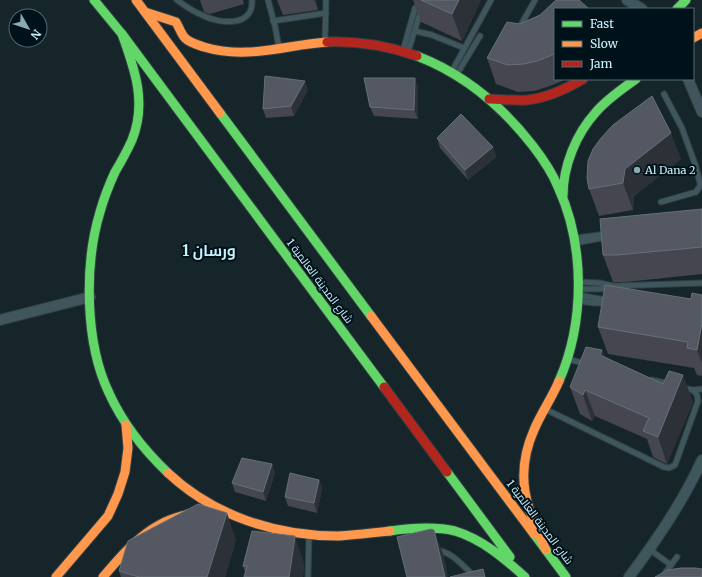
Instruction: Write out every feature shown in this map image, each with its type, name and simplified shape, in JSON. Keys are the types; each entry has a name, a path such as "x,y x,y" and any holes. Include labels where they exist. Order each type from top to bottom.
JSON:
{"street":[{"name":"شارع المدينة العالمية 1","path":"94,0 122,34 525,577"},
{"name":"شارع المدينة العالمية 1","path":"136,0 566,577"},
{"path":"626,0 640,8"},
{"path":"678,8 686,0"},
{"path":"145,12 176,22 185,40 201,47 217,51 234,53 251,52 325,42 352,42 378,45 430,60 454,73 475,87 512,120 527,137 540,156 563,196 575,241 578,262 579,292 576,325 568,359 545,409 533,430 527,447 524,465 523,483 525,501 530,518 546,550"},
{"path":"122,34 136,75 139,100 138,118 130,142 108,187 98,215 93,236 89,280 91,320 97,357 108,392 126,425 170,475 187,489 206,502 258,529 310,534 350,535 420,528 454,531 478,541 501,555 525,577"},
{"path":"489,99 527,100 547,97 566,89 581,80"},
{"path":"563,196 565,176 570,157 578,138 588,121 602,106 635,80"},
{"path":"688,80 702,112"},
{"path":"0,320 90,297"},
{"path":"56,577 108,516 118,494 125,472 128,448 126,425"},
{"path":"628,577 650,549 679,504 701,464"},
{"path":"210,512 225,512"},
{"path":"103,577 132,544 143,535 168,520 196,513"}],"lane":[{"path":"177,0 213,20 230,22 244,19 252,8 252,0"},
{"path":"268,0 279,48"},
{"path":"325,42 326,0"},
{"path":"405,52 415,31 424,0"},
{"path":"454,73 464,48 491,0"},
{"path":"522,23 535,0"},
{"path":"405,52 415,8"},
{"path":"274,21 326,13"},
{"path":"415,31 432,35 464,48"},
{"path":"454,73 480,36"},
{"path":"661,202 692,194 698,190 700,183 682,128 664,94"},
{"path":"695,164 702,162"},
{"path":"575,241 608,235"},
{"path":"579,292 613,286 702,283"},
{"path":"579,292 600,299 611,302 600,303 579,292"},
{"path":"568,359 588,365"},
{"path":"648,379 671,385"},
{"path":"678,386 693,390 702,389"},
{"path":"545,409 664,467 669,468 675,465 698,401 697,395 693,390"},
{"path":"308,577 310,534"},
{"path":"650,549 671,565"},
{"path":"432,551 443,551 449,554 475,577"},
{"path":"662,577 676,557"}],"building":[{"path":"421,0 459,0 452,14"},
{"path":"556,0 579,0 588,8 554,8 554,54 550,56 524,64 508,65 487,58 507,22 520,24 540,15"},
{"path":"265,76 305,81 291,106 263,109"},
{"path":"364,78 415,78 414,110 370,107"},
{"path":"652,96 671,133 625,169 623,183 589,189 587,178 588,161 593,149 613,125"},
{"path":"461,114 493,147 465,170 437,138"},
{"path":"702,209 702,247 603,255 600,219"},
{"path":"605,285 691,299 692,293 702,295 702,323 697,350 687,348 688,342 598,327"},
{"path":"586,347 602,350 600,355 663,384 669,371 683,375 658,437 643,431 649,418 585,390 583,395 570,387"},
{"path":"242,458 272,464 263,492 232,483"},
{"path":"290,473 319,480 314,503 285,497"},
{"path":"198,504 227,513 207,577 139,577 119,571 128,541"},
{"path":"431,529 434,530 445,577 407,577 397,537"},
{"path":"252,531 295,536 289,577 244,577 247,566 243,566"},
{"path":"681,568 702,569 702,577 655,577 668,570"},
{"path":"483,569 485,577 450,577"}],"traffic: fast":[{"path":"94,0 122,34 384,387"},
{"path":"678,8 686,0"},
{"path":"122,34 138,87 139,113 132,140 115,172 109,187 95,233 89,279 91,328 101,373 109,393 127,426 168,473"},
{"path":"417,56 451,72 481,93 495,105 521,131 533,146 556,181 567,210 573,233 577,258 578,284 574,334 568,358 559,381"},
{"path":"563,196 565,173 568,162 582,130 605,103 635,80"},
{"path":"220,113 371,316"},
{"path":"447,472 510,557"},
{"path":"390,531 422,528 439,528 455,531 484,544 525,577"},
{"path":"534,534 566,577"}],"traffic: slow":[{"path":"136,0 220,113"},
{"path":"145,12 176,22 187,40 192,43 220,51 251,52 327,42"},
{"path":"694,37 702,33"},
{"path":"371,316 534,534"},
{"path":"546,550 528,506 525,492 525,462 528,446 534,430 559,381"},
{"path":"56,577 108,516 118,494 125,472 128,448 126,425"},
{"path":"168,473 205,501 247,521 269,527 292,532 338,536 390,531"},
{"path":"103,577 137,541 153,529 164,522 188,514"}],"traffic: jam":[{"path":"327,42 350,42 373,45 395,49 417,56"},
{"path":"489,99 535,99 556,92 581,80"},
{"path":"384,387 447,472"}],"place":[{"name":"Al Dana 2","path":"637,170"}],"district":[{"name":"ورسان 1","path":"209,251"}]}
